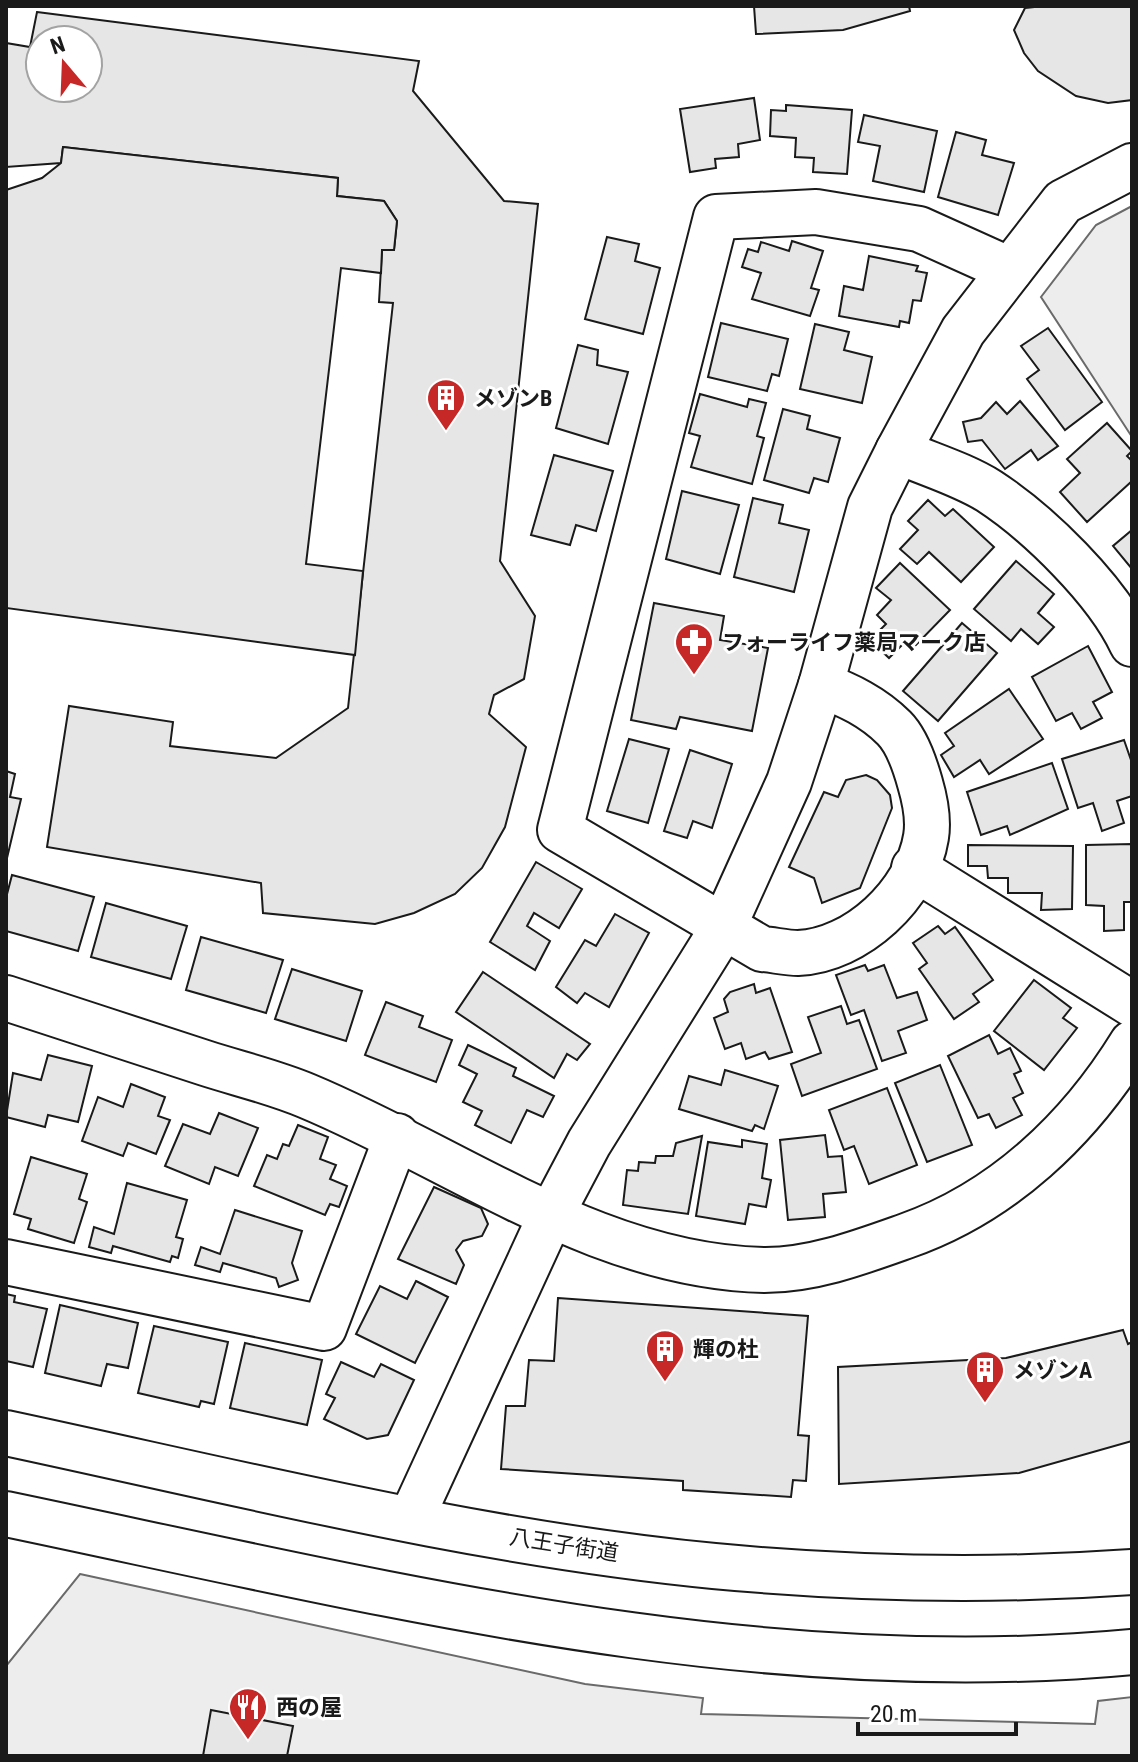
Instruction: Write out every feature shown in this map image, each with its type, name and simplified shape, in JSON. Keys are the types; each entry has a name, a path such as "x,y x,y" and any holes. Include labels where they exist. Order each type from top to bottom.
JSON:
{"street":[{"path":"411,1519 551,1215 589,1143 723,928 789,782 821,685 870,507 898,451 963,331 1063,202 1132,166"},
{"path":"821,685 869,707 897,731 914,763 926,801 926,838 914,868 872,925 838,943 800,953 762,949 560,830 716,217 816,212 919,229 1010,270"},
{"path":"898,451 987,490 1036,529 1085,578 1132,644"},
{"path":"914,868 1132,1004"},
{"path":"6,998 304,1095 397,1136 551,1215 645,1251 706,1265 768,1270 844,1258 934,1226 1009,1184 1063,1133 1113,1074 1132,1043"},
{"path":"6,1262 324,1328 397,1136"},
{"name":"八王子街道","path":"6,1433 411,1519 593,1551 819,1574 937,1579 1132,1572"},
{"path":"6,1514 398,1596 571,1627 710,1645 954,1658 1132,1652"}],"shaded area":[{"path":"1132,206 1132,437 1041,297 1096,225"},
{"path":"80,1574 585,1684 703,1698 701,1714 1095,1724 1098,1701 1132,1697 1132,1756 6,1756 6,1666"}],"building":[{"path":"754,6 909,6 910,11 843,30 756,34"},
{"path":"1132,6 1132,100 1108,103 1076,96 1038,71 1024,53 1014,30 1025,8"},
{"name":"メゾンB","path":"37,12 419,61 413,91 504,201 538,204 500,561 535,616 524,679 494,695 489,714 526,747 505,827 482,868 455,894 414,913 375,924 263,913 261,883 47,847 69,706 173,722 170,746 276,758 348,708 393,303 379,302 382,250 394,250 397,221 384,201 337,196 338,178 63,147 61,163 6,167 6,43 24,46 24,104 104,104 104,24 35,24"},
{"path":"754,98 760,140 738,144 739,157 715,159 716,168 690,172 680,109"},
{"path":"786,105 852,110 847,174 813,172 814,158 795,157 796,138 770,136 771,110 786,111"},
{"path":"864,115 937,131 924,192 873,181 880,146 858,142"},
{"path":"956,132 986,140 982,155 1014,163 998,215 938,197"},
{"path":"63,147 338,178 337,196 384,201 397,221 394,250 382,250 381,273 341,268 306,564 363,571 355,655 6,608 6,190 42,178 61,163"},
{"path":"607,237 639,244 635,261 660,268 643,334 585,319"},
{"path":"792,241 823,251 811,288 819,290 810,316 752,299 761,273 742,267 748,249 758,252 761,242 789,251"},
{"path":"869,256 918,266 916,271 927,273 921,301 913,300 909,323 900,321 899,327 839,316 844,286 863,290"},
{"path":"721,323 788,339 779,376 772,374 767,391 708,377"},
{"path":"815,324 849,332 844,350 872,357 862,403 800,389"},
{"path":"1048,328 1102,402 1065,430 1027,379 1039,370 1021,346"},
{"path":"578,345 598,350 597,365 628,372 608,444 556,428"},
{"path":"700,394 747,407 749,399 766,403 757,436 764,438 752,484 691,467 700,436 689,433"},
{"path":"1020,401 1058,446 1038,460 1031,450 1005,469 982,440 968,442 963,422 981,418 996,402 1007,414"},
{"path":"783,409 810,416 807,429 840,438 828,482 814,478 809,493 764,480"},
{"path":"1107,423 1132,451 1127,456 1132,461 1132,481 1087,522 1060,492 1080,473 1067,459"},
{"path":"554,455 613,471 596,531 576,525 570,545 531,535"},
{"path":"682,491 739,505 720,574 666,559"},
{"path":"753,498 783,505 779,523 809,530 794,592 734,577"},
{"path":"928,500 945,516 953,509 994,547 961,582 929,552 917,564 900,549 918,530 908,521"},
{"path":"1132,530 1132,569 1113,546"},
{"path":"1016,561 1054,594 1038,613 1054,627 1038,644 1021,629 1011,641 974,609"},
{"path":"900,563 950,610 914,647 906,641 889,658 870,640 886,624 877,615 891,600 876,588"},
{"path":"654,603 724,616 720,640 768,648 752,731 680,717 676,729 631,720"},
{"path":"962,623 997,653 938,721 903,691"},
{"path":"1088,646 1112,692 1093,702 1102,718 1081,729 1072,713 1056,721 1032,677"},
{"path":"1009,689 1043,739 989,774 980,760 954,777 941,755 954,746 945,733"},
{"path":"629,739 669,749 648,823 607,811"},
{"path":"1124,740 1132,763 1132,796 1117,801 1124,823 1102,831 1093,803 1078,808 1062,759"},
{"path":"690,750 732,764 712,828 693,821 687,838 664,831"},
{"path":"1052,763 1068,809 1010,835 1007,826 981,835 967,792"},
{"path":"6,771 15,774 10,797 21,799 7,858"},
{"path":"866,775 877,780 890,795 892,808 860,888 822,903 814,878 789,867 824,792 838,797 846,780"},
{"path":"1132,844 1132,902 1124,902 1124,930 1104,931 1104,906 1086,905 1086,845"},
{"path":"968,845 1073,846 1072,909 1041,910 1042,893 1008,893 1008,878 988,878 987,866 968,866"},
{"path":"536,862 582,889 559,928 534,913 527,926 550,941 535,970 490,942"},
{"path":"12,875 94,897 78,951 6,931 6,898"},
{"path":"106,903 187,926 171,979 91,957"},
{"path":"615,914 649,933 609,1007 585,993 577,1003 556,987 585,940 596,946"},
{"path":"938,926 945,934 955,927 993,980 973,994 979,1002 954,1019 919,969 927,963 913,943"},
{"path":"201,937 283,960 266,1013 186,990"},
{"path":"865,965 868,971 884,965 897,998 917,992 927,1020 898,1031 906,1053 882,1061 864,1010 851,1015 836,975"},
{"path":"292,969 362,991 346,1041 275,1019"},
{"path":"483,972 590,1044 577,1060 567,1054 554,1078 456,1012"},
{"path":"1034,980 1071,1008 1063,1018 1077,1028 1044,1070 994,1031"},
{"path":"754,984 756,993 770,988 792,1052 769,1059 765,1052 746,1059 741,1043 725,1049 714,1018 728,1012 724,999 730,992"},
{"path":"386,1002 423,1016 419,1027 452,1040 436,1082 365,1055"},
{"path":"841,1006 847,1024 859,1020 877,1069 802,1096 791,1064 821,1053 808,1017"},
{"path":"989,1035 998,1054 1010,1048 1021,1071 1014,1074 1023,1093 1013,1098 1022,1115 996,1128 989,1114 978,1118 948,1056"},
{"path":"468,1045 516,1068 513,1076 554,1096 543,1117 527,1110 511,1143 475,1125 482,1111 463,1102 477,1074 459,1065"},
{"path":"48,1055 92,1066 78,1122 48,1115 45,1127 6,1117 13,1073 41,1080"},
{"path":"940,1065 972,1145 927,1162 895,1083"},
{"path":"725,1070 778,1086 764,1129 755,1125 752,1131 679,1109 689,1076 721,1085"},
{"path":"131,1084 165,1097 158,1116 170,1120 156,1154 128,1143 123,1156 82,1141 98,1097 123,1107"},
{"path":"887,1088 917,1165 869,1184 854,1146 844,1150 829,1110"},
{"path":"219,1113 258,1128 238,1176 215,1167 209,1184 165,1166 183,1124 210,1134"},
{"path":"298,1125 328,1137 320,1159 336,1165 330,1179 347,1186 339,1207 330,1204 325,1215 254,1186 267,1155 277,1159 283,1144 289,1146"},
{"path":"825,1135 828,1157 842,1156 846,1192 823,1194 825,1217 788,1220 780,1140"},
{"path":"702,1136 688,1214 623,1205 627,1170 638,1171 639,1162 655,1163 656,1156 673,1156 676,1143"},
{"path":"742,1140 767,1144 762,1178 771,1180 766,1207 749,1204 745,1224 696,1216 708,1142 742,1147"},
{"path":"31,1157 87,1174 79,1199 87,1202 74,1243 28,1229 31,1219 14,1214"},
{"path":"127,1183 187,1200 176,1237 183,1239 178,1258 172,1256 170,1262 113,1246 111,1253 89,1247 94,1227 114,1234"},
{"path":"434,1187 481,1208 488,1224 482,1236 463,1241 456,1250 464,1265 456,1284 398,1259"},
{"path":"235,1210 302,1231 292,1263 298,1280 279,1287 276,1278 223,1263 220,1272 195,1265 201,1247 220,1254"},
{"path":"416,1281 448,1297 415,1363 356,1334 380,1286 407,1299"},
{"path":"6,1294 15,1296 14,1302 47,1309 33,1367 6,1361"},
{"name":"輝の杜","path":"558,1298 808,1316 798,1435 809,1436 806,1481 793,1480 791,1497 683,1490 683,1481 501,1469 506,1406 525,1406 529,1360 554,1361"},
{"path":"60,1305 138,1323 128,1368 107,1364 101,1386 45,1373"},
{"path":"154,1326 228,1342 214,1404 201,1401 199,1407 138,1393"},
{"name":"メゾンA","path":"1123,1330 1128,1344 1132,1342 1132,1441 1019,1473 839,1484 838,1367 1006,1358"},
{"path":"245,1343 322,1360 307,1425 230,1408"},
{"path":"341,1362 374,1377 381,1364 414,1380 388,1435 367,1439 324,1419 335,1398 326,1394"},
{"name":"西の屋","path":"211,1710 293,1726 287,1756 203,1756"}],"place":[{"name":"メゾンB","path":"446,432"},
{"name":"フォーライフ薬局マーク店","path":"694,676"},
{"name":"輝の杜","path":"665,1383"},
{"name":"メゾンA","path":"985,1404"},
{"name":"西の屋","path":"248,1741"}]}
